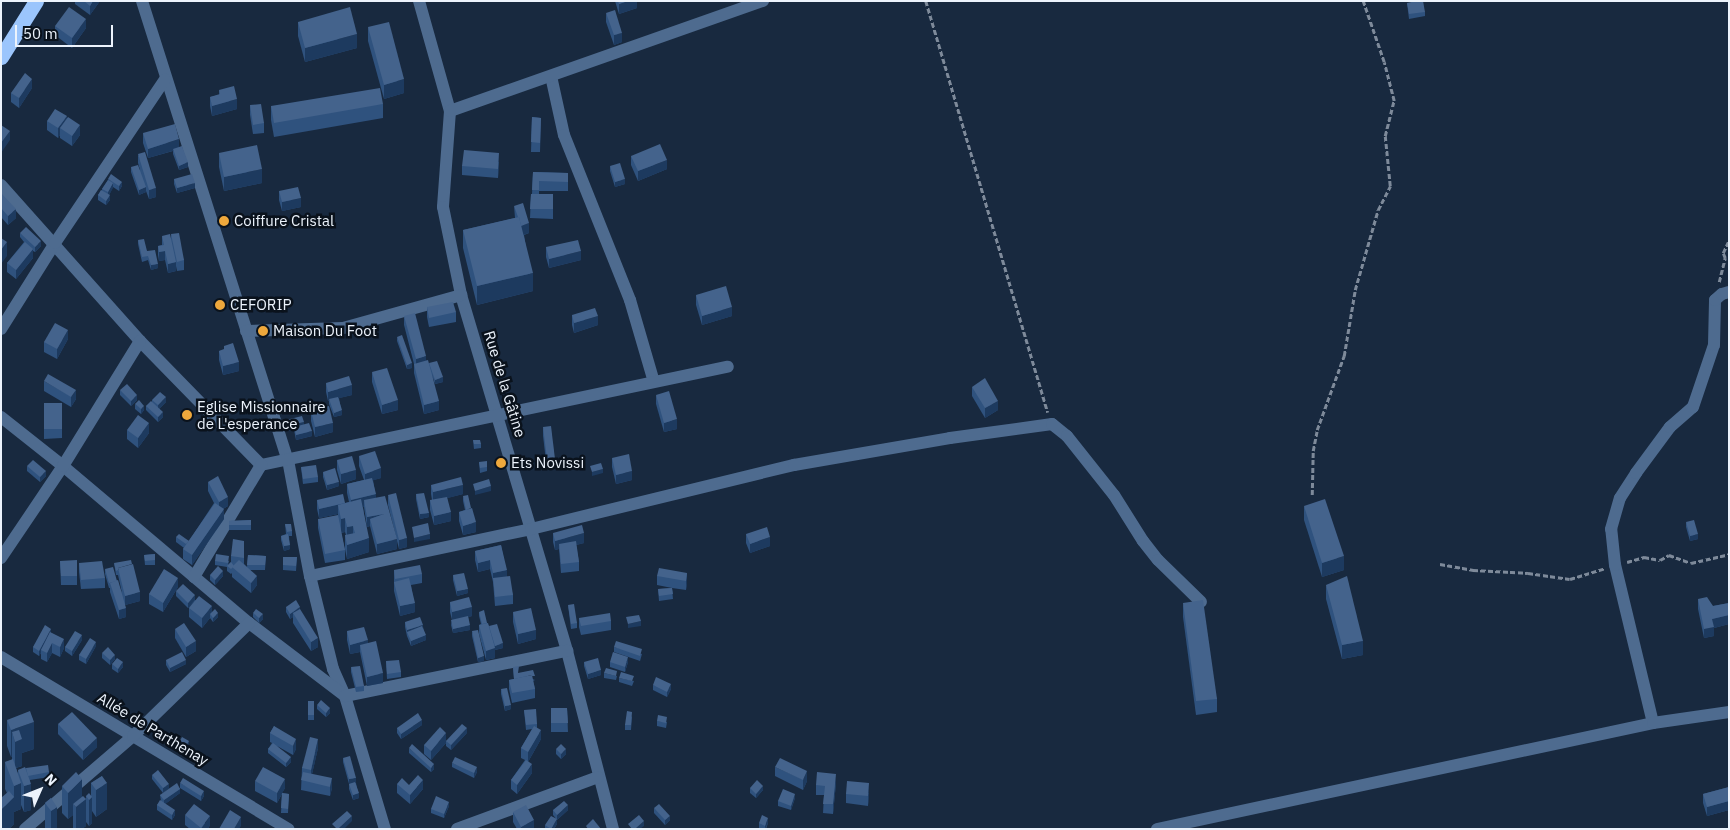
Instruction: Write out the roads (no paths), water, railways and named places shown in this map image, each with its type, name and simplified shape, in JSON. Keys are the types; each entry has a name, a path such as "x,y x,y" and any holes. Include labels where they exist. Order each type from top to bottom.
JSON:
{"highway":[{"path":"1,57 36,1"}],"street":[{"path":"142,1 288,460 310,576 333,669 345,696 385,829"},
{"name":"Rue de la Gâtine","path":"419,1 450,111 443,207 461,295 567,651 612,829"},
{"path":"450,111 762,1"},
{"path":"551,76 564,135 630,300 654,382"},
{"path":"1,329 55,243 166,79"},
{"path":"1,185 55,243 140,341 261,465"},
{"path":"1653,723 1615,565 1611,529 1620,498 1670,427 1693,407 1714,345 1715,300 1722,294 1729,292"},
{"path":"246,331 343,328 461,295"},
{"path":"1,558 63,466 140,341"},
{"path":"194,576 261,465 728,367"},
{"path":"1,417 63,466 249,623 345,696 567,651"},
{"path":"310,576 531,529 794,466 950,438 1052,424 1067,436 1114,495 1143,541 1158,560 1201,602"},
{"path":"25,829 132,736 249,623"},
{"name":"Allée de Parthenay","path":"1,657 288,829"},
{"path":"1157,829 1653,723 1729,712"},
{"path":"457,829 598,777"}],"place":[{"name":"Coiffure Cristal","path":"224,221"},
{"name":"CEFORIP","path":"220,305"},
{"name":"Maison Du Foot","path":"263,331"},
{"name":"Eglise Missionnaire de L'esperance","path":"187,415"},
{"name":"Ets Novissi","path":"501,463"}]}
